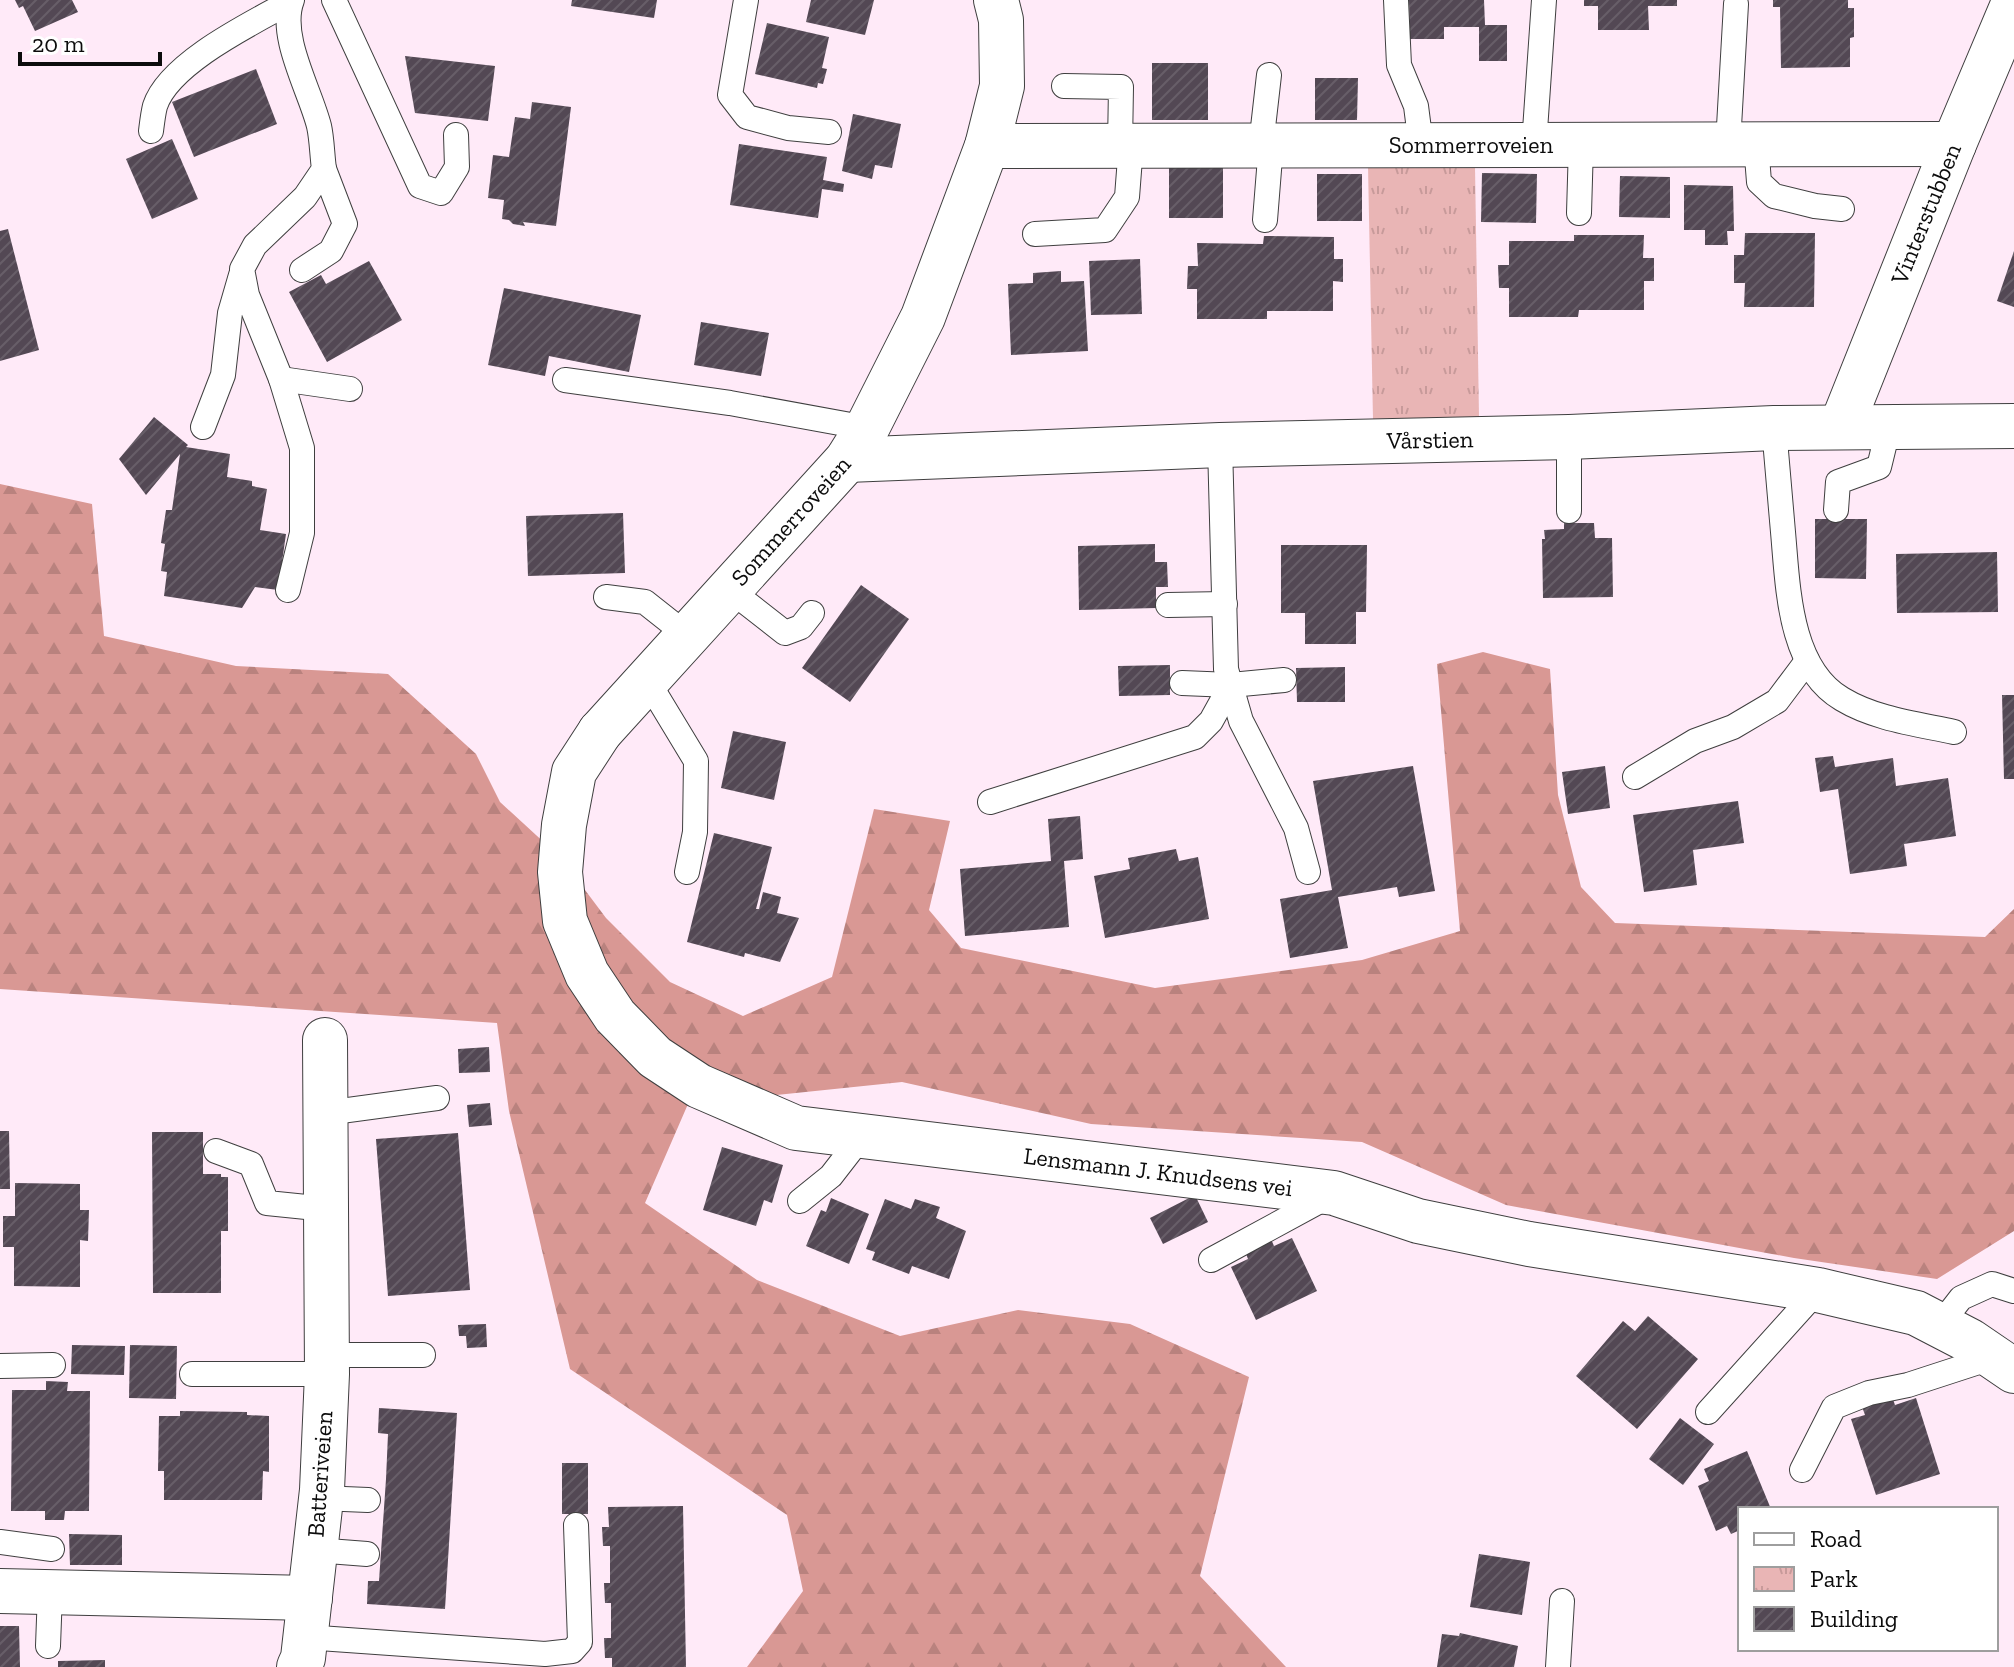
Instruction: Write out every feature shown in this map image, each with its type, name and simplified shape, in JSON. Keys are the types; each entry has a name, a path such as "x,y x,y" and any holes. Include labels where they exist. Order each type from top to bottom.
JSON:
{"street":[{"name":"Sommerroveien","path":"600,732 730,590 857,444 923,317 987,146 1002,86 1001,20 996,0"},
{"name":"Vinterstubben","path":"1841,427 1954,144 2004,57 2014,2"},
{"name":"Sommerroveien","path":"987,146 1954,144"},
{"name":"Vårstien","path":"857,444 1220,445 1569,437 1774,428 2014,426"},
{"name":"Lensmann J. Knudsens vei","path":"600,732 574,772 564,825 560,872 565,921 587,974 615,1016 655,1057 699,1086 796,1128 1334,1193 1418,1221 1529,1244 1818,1290 1916,1313 2004,1364"},
{"name":"Batteriveien","path":"305,1634 320,1498 327,1364 325,1040"},
{"path":"0,1591 50,1592 305,1634"}],"lane":[{"path":"334,0 420,186 441,193 457,167 456,135"},
{"path":"746,0 730,95 747,117 788,128 829,132"},
{"path":"1396,0 1399,65 1416,106 1421,145"},
{"path":"1534,145 1544,0"},
{"path":"151,131 155,104 174,76 220,41 291,1"},
{"path":"291,1 289,25 302,83 319,125 324,169 345,224 331,251 302,270"},
{"path":"1736,4 1742,144 1759,182 1774,196 1842,209"},
{"path":"1265,220 1269,75"},
{"path":"1035,234 1105,230 1127,197 1126,145 1132,87 1064,86"},
{"path":"1579,213 1581,145"},
{"path":"203,427 223,375 230,313 242,269 255,245 305,197 324,169"},
{"path":"242,269 247,295 281,379 302,448 302,533 288,590"},
{"path":"281,379 350,389"},
{"path":"565,380 732,391 857,444"},
{"path":"1836,510 1838,482 1879,467 1889,426"},
{"path":"1774,428 1790,610 1807,661 1819,681 1842,699 1879,716 1954,732"},
{"path":"1569,437 1569,511"},
{"path":"1220,445 1226,669 1241,721 1296,828 1308,872"},
{"path":"730,590 785,633 801,627 812,613"},
{"path":"606,597 645,602 688,636"},
{"path":"1168,605 1225,604"},
{"path":"1635,777 1695,741 1733,727 1777,701 1807,661"},
{"path":"647,680 696,761 695,832 687,872"},
{"path":"1182,683 1231,685 1284,680"},
{"path":"990,802 1195,737 1211,721 1231,685"},
{"path":"326,1113 437,1098"},
{"path":"800,1201 831,1176 862,1136"},
{"path":"216,1151 251,1164 267,1203 326,1209"},
{"path":"1211,1260 1334,1193"},
{"path":"1940,1325 1961,1298 1992,1284 2014,1291"},
{"path":"1708,1412 1818,1290"},
{"path":"192,1374 423,1355"},
{"path":"1802,1470 1834,1407 1869,1393 2004,1364"},
{"path":"0,1366 53,1365"},
{"path":"320,1498 368,1500"},
{"path":"305,1634 545,1654 572,1651 580,1642 576,1525"},
{"path":"0,1542 52,1549"},
{"path":"315,1550 367,1554"},
{"path":"48,1646 50,1592"},
{"path":"1558,1667 1562,1601"}],"green space":[{"path":"1368,166 1475,167 1479,417 1373,419"},
{"path":"0,484 92,504 104,636 236,666 388,674 476,754 500,802 561,858 606,918 670,982 743,1016 832,977 874,809 950,821 929,910 961,948 1155,988 1362,960 1460,931 1437,664 1483,652 1550,669 1558,795 1581,887 1615,923 1985,937 2014,909 2014,1231 1937,1279 1794,1258 1506,1205 1362,1142 1091,1124 902,1082 688,1104 645,1203 757,1280 900,1336 1018,1310 1130,1324 1249,1377 1200,1576 1286,1667 747,1667 803,1591 787,1515 570,1369 509,1111 497,1023 0,989"}],"building":[{"path":"15,0 72,0 78,12 35,31 23,6 19,8"},
{"path":"572,0 657,0 654,18 571,6"},
{"path":"811,0 874,0 865,35 806,22"},
{"path":"1409,0 1484,0 1485,25 1507,25 1507,61 1479,61 1479,27 1444,27 1444,39 1410,39"},
{"path":"1584,0 1677,0 1677,6 1648,6 1649,30 1598,30 1598,6 1584,6"},
{"path":"1773,0 1848,0 1848,8 1854,8 1850,67 1781,68 1780,7 1773,7"},
{"path":"767,23 829,37 822,68 827,69 823,84 818,83 817,88 755,74"},
{"path":"405,56 495,66 488,121 415,113"},
{"path":"1152,63 1208,63 1208,120 1152,120"},
{"path":"256,69 277,124 194,157 172,102"},
{"path":"1315,78 1358,78 1357,120 1315,120"},
{"path":"532,102 571,107 556,226 523,222 525,226 513,224 502,219 504,200 488,198 493,155 509,157 515,117 530,119"},
{"path":"853,114 901,124 892,168 875,165 872,179 842,171"},
{"path":"172,139 198,199 152,219 126,159"},
{"path":"739,144 827,157 823,180 844,184 843,192 822,189 818,218 730,205"},
{"path":"1169,167 1223,167 1223,218 1169,218"},
{"path":"1482,173 1537,174 1536,223 1481,222"},
{"path":"1317,174 1362,174 1362,221 1317,221"},
{"path":"1620,176 1670,177 1670,218 1619,217"},
{"path":"1684,185 1733,186 1734,231 1727,231 1728,245 1705,245 1705,230 1684,230"},
{"path":"8,229 39,350 0,361 0,231"},
{"path":"1745,233 1815,233 1814,307 1744,307 1745,283 1734,283 1734,255 1744,255"},
{"path":"1574,235 1644,235 1643,258 1654,258 1654,281 1644,281 1644,310 1579,310 1578,317 1509,317 1509,288 1499,288 1498,265 1509,265 1509,241 1574,241"},
{"path":"1264,236 1334,237 1334,259 1343,259 1343,282 1333,281 1333,311 1267,311 1267,319 1197,319 1197,289 1187,289 1188,266 1198,266 1197,243 1263,244"},
{"path":"2014,251 2014,307 1997,301"},
{"path":"1140,259 1142,314 1091,315 1089,261"},
{"path":"369,261 402,320 327,362 289,292 321,275 326,284"},
{"path":"1061,271 1061,282 1084,281 1088,351 1011,355 1008,284 1033,283 1033,273"},
{"path":"504,288 641,315 629,372 549,356 545,376 488,365"},
{"path":"701,322 769,333 761,376 694,365"},
{"path":"154,417 188,445 186,447 230,454 227,477 252,481 252,486 267,489 260,530 286,534 278,590 255,587 242,608 164,596 167,572 161,571 165,544 161,543 166,510 172,510 180,454 146,495 119,459"},
{"path":"623,513 625,573 528,576 526,516"},
{"path":"1815,519 1867,519 1866,579 1815,578"},
{"path":"1564,523 1594,523 1595,538 1612,538 1613,597 1543,598 1544,530 1564,529"},
{"path":"1155,544 1155,562 1167,562 1168,587 1156,587 1156,608 1079,610 1078,546"},
{"path":"1281,545 1367,545 1366,612 1356,612 1356,644 1305,644 1305,613 1281,613"},
{"path":"1997,552 1998,612 1897,613 1896,554"},
{"path":"861,585 909,619 850,702 802,668"},
{"path":"1170,665 1170,695 1119,696 1118,666"},
{"path":"1345,667 1345,702 1297,702 1296,668"},
{"path":"2002,695 2014,695 2014,779 2004,779"},
{"path":"733,731 786,742 774,800 721,788"},
{"path":"1833,756 1835,767 1893,758 1896,786 1948,778 1956,836 1904,844 1907,866 1850,874 1838,789 1820,792 1815,758"},
{"path":"1413,766 1435,891 1399,897 1397,887 1338,897 1348,948 1290,958 1280,899 1332,890 1313,781"},
{"path":"1605,766 1610,808 1568,814 1562,772"},
{"path":"1738,801 1744,843 1693,850 1697,885 1644,892 1633,815"},
{"path":"1080,816 1083,859 1064,861 1069,927 965,936 960,869 1051,861 1048,819"},
{"path":"714,833 772,847 756,909 759,909 763,892 781,897 777,913 799,918 780,962 745,953 744,957 687,942"},
{"path":"1176,849 1179,861 1198,857 1209,919 1105,938 1094,876 1130,869 1128,858"},
{"path":"489,1047 490,1072 459,1073 458,1049"},
{"path":"490,1103 492,1125 469,1127 467,1105"},
{"path":"0,1131 9,1131 10,1189 0,1189"},
{"path":"152,1132 203,1132 203,1174 228,1177 228,1231 221,1231 221,1293 153,1293"},
{"path":"458,1133 470,1290 388,1296 376,1139"},
{"path":"722,1147 783,1165 772,1203 764,1200 756,1226 703,1210"},
{"path":"15,1183 80,1184 80,1210 89,1210 88,1241 80,1240 80,1287 14,1286 14,1247 3,1247 3,1216 15,1216"},
{"path":"1195,1195 1208,1222 1163,1244 1150,1218"},
{"path":"831,1198 869,1214 849,1264 806,1246 821,1210 826,1212"},
{"path":"885,1199 911,1209 915,1199 940,1207 936,1218 966,1231 949,1279 912,1266 909,1274 872,1260 875,1252 866,1249"},
{"path":"1292,1238 1317,1291 1256,1320 1231,1267 1248,1259 1245,1251 1271,1239 1274,1246"},
{"path":"1648,1316 1698,1359 1637,1429 1576,1376 1623,1321 1635,1331"},
{"path":"486,1324 487,1347 467,1348 466,1336 459,1336 458,1325"},
{"path":"72,1345 125,1346 124,1375 71,1374"},
{"path":"130,1345 177,1346 176,1399 129,1398"},
{"path":"46,1381 68,1382 67,1391 90,1391 89,1511 65,1511 64,1520 45,1520 45,1511 11,1511 12,1390 46,1390"},
{"path":"1890,1391 1895,1405 1916,1398 1940,1474 1876,1495 1851,1419 1865,1415 1860,1401"},
{"path":"379,1408 457,1413 445,1609 367,1604 368,1581 379,1581 386,1479 388,1434 378,1433"},
{"path":"180,1411 247,1412 247,1415 269,1416 269,1472 263,1471 262,1500 164,1500 164,1471 158,1471 159,1416 180,1416"},
{"path":"1680,1418 1714,1444 1683,1485 1649,1459"},
{"path":"1747,1451 1770,1507 1738,1507 1738,1531 1731,1534 1727,1526 1716,1531 1698,1486 1709,1481 1704,1469"},
{"path":"562,1463 588,1463 588,1514 562,1514"},
{"path":"683,1506 686,1667 612,1667 612,1658 605,1658 604,1638 611,1638 611,1603 605,1603 604,1583 610,1583 610,1546 603,1546 602,1527 609,1527 608,1507"},
{"path":"69,1534 122,1535 122,1565 70,1565"},
{"path":"1479,1554 1530,1562 1522,1615 1470,1607"},
{"path":"0,1626 19,1626 20,1667 0,1667"},
{"path":"1460,1633 1518,1646 1514,1667 1437,1667 1442,1634 1459,1636"},
{"path":"105,1660 105,1667 58,1667 58,1661"}]}
